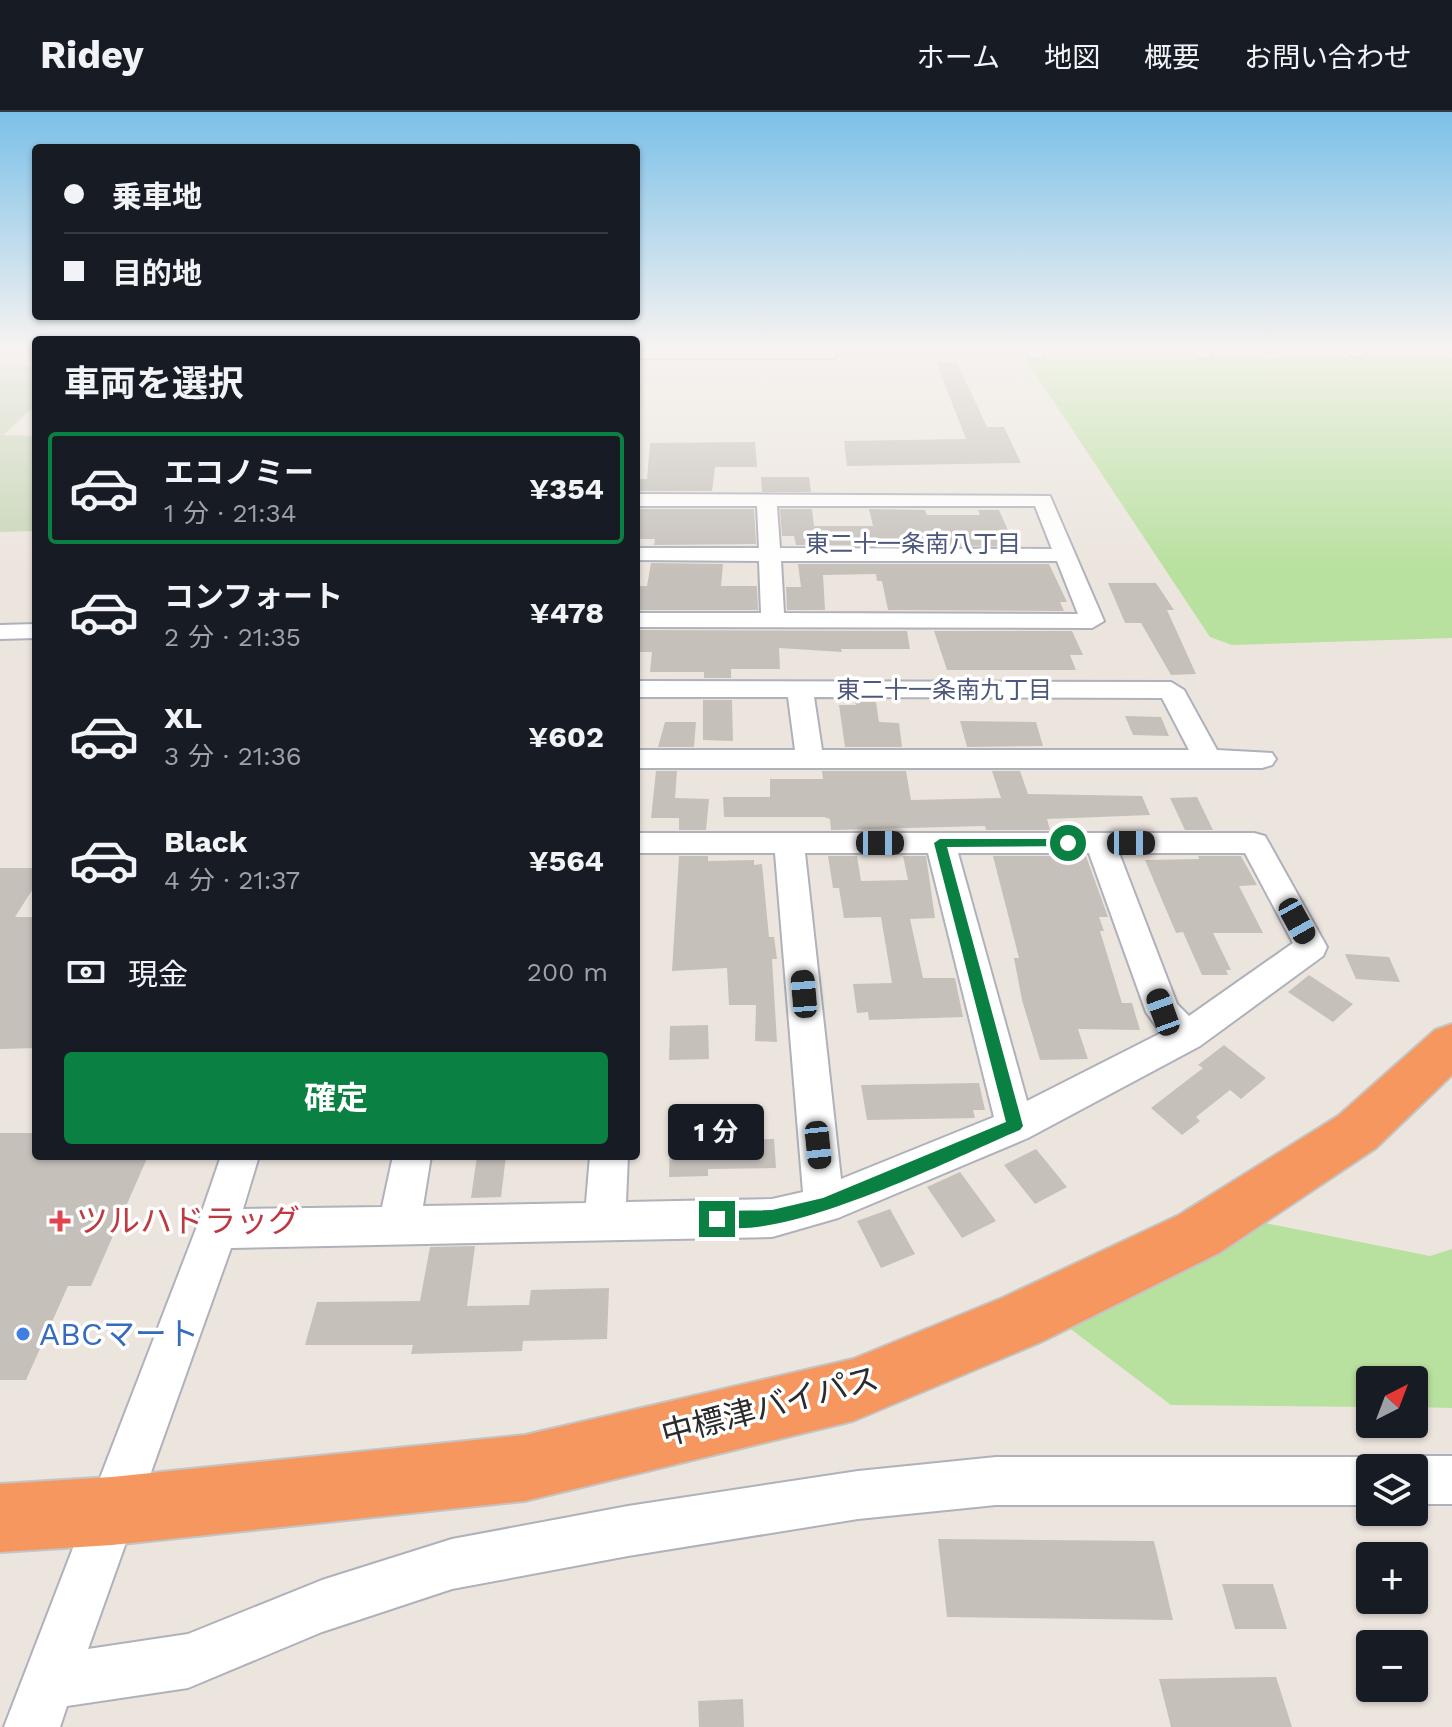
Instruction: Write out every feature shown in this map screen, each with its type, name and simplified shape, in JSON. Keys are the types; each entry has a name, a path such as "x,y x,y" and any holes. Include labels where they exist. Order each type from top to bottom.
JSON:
{"highway":[{"name":"中標津バイパス","path":"0,1518 112,1511 525,1468 853,1390 1020,1321 1199,1234 1357,1132 1452,1044"}],"street":[{"path":"640,500 1043,500 1092,621 640,620"},
{"path":"767,501 773,621"},
{"path":"640,554 1066,555"},
{"path":"0,632 32,631"},
{"path":"640,689 1171,690 1207,758"},
{"path":"800,689 810,759"},
{"path":"640,759 1262,759"},
{"path":"217,1229 772,1218 824,1205 1015,1126 1187,1036 1311,947 1254,843 640,843"},
{"path":"789,843 824,1205"},
{"path":"940,843 1015,1126"},
{"path":"1100,843 1163,1012 1187,1036"},
{"path":"40,1704 217,1229 239,1160"},
{"path":"399,1225 411,1160"},
{"path":"605,1221 609,1160"},
{"path":"1428,1480 1452,1480"},
{"path":"40,1704 188,1661 322,1606 452,1564 628,1531 858,1495 996,1481 1356,1481"}],"green space":[{"path":"0,420 19,420 3,435 32,436 32,531 0,532"},
{"path":"1066,420 1452,420 1452,638 1232,645 1210,637"},
{"path":"1265,1223 1430,1256 1452,1249 1452,1408 1428,1407 1428,1366 1356,1366 1356,1407 1171,1405 1068,1327"}],"building":[{"path":"959,420 984,420 987,427 1004,427 1021,463 847,466 844,441 966,439"},
{"path":"755,442 757,467 715,467 712,491 640,491 640,479 647,479 650,443"},
{"path":"761,477 809,477 811,492 762,492"},
{"path":"640,509 754,509 756,544 654,545 655,539 640,539"},
{"path":"780,509 812,509 814,526 873,526 869,509 925,510 927,515 980,515 978,510 999,510 1015,546 796,545 794,536 782,536"},
{"path":"651,563 723,564 721,586 757,586 758,610 640,610 640,586 647,586"},
{"path":"798,564 1049,564 1067,602 1060,602 1064,611 888,610 882,581 877,581 876,574 823,575 825,610 787,610 786,587 801,587"},
{"path":"1108,583 1156,583 1174,610 1167,610 1196,674 1171,675 1141,623 1125,623"},
{"path":"640,630 907,631 910,649 841,649 842,652 779,648 780,669 731,669 731,678 704,678 704,672 650,672 652,652 640,652"},
{"path":"934,631 1072,631 1083,655 1070,655 1076,670 947,670"},
{"path":"703,700 732,700 733,741 703,740"},
{"path":"855,702 876,702 879,722 899,723 902,747 845,747 839,705 856,705"},
{"path":"1125,716 1161,717 1169,736 1133,735"},
{"path":"960,721 1036,722 1043,746 967,747"},
{"path":"665,722 696,722 694,747 658,747"},
{"path":"656,771 677,771 675,798 709,799 706,830 679,830 679,818 651,818"},
{"path":"822,771 906,771 911,800 1001,798 992,771 1020,771 1028,794 1142,796 1150,815 1047,819 1050,830 986,830 985,826 831,830 830,819 824,817 724,817 723,797 770,797 770,779 823,779"},
{"path":"1197,797 1213,830 1185,830 1170,798"},
{"path":"679,856 708,856 708,861 754,860 754,865 762,864 769,937 774,937 777,959 772,959 777,1042 755,1041 756,1005 729,1005 727,968 672,971"},
{"path":"828,856 857,856 861,881 908,880 903,856 926,856 935,918 910,919 923,978 955,978 963,1017 869,1020 868,1012 857,1013 853,984 892,983 881,917 844,918 839,888 833,888"},
{"path":"993,856 1086,856 1108,917 1099,917 1104,931 1100,931 1122,1003 1132,1003 1140,1030 1078,1029 1088,1059 1040,1060 1022,1000 1014,958 1019,958"},
{"path":"1198,856 1241,856 1257,885 1239,886 1263,933 1213,933 1231,970 1226,970 1228,975 1202,975 1183,932 1176,933 1145,860 1199,859"},
{"path":"0,868 32,868 32,890 15,917 32,917 32,1048 0,1049"},
{"path":"1345,954 1389,957 1400,982 1356,979"},
{"path":"1309,975 1353,1004 1333,1022 1288,992"},
{"path":"708,1025 709,1059 669,1060 670,1026"},
{"path":"1224,1045 1266,1078 1241,1099 1230,1090 1196,1117 1200,1121 1182,1135 1151,1108 1203,1068 1198,1065"},
{"path":"979,1083 985,1110 973,1110 975,1118 867,1120 861,1085"},
{"name":"ツルハドラッグ","path":"0,1133 32,1133 32,1160 146,1160 91,1286 68,1286 26,1380 0,1380"},
{"path":"708,1136 708,1140 774,1139 776,1168 708,1169 708,1176 669,1177 670,1137"},
{"path":"1036,1149 1067,1187 1035,1204 1004,1165"},
{"path":"476,1160 506,1160 501,1197 471,1198"},
{"path":"960,1172 996,1221 962,1238 927,1187"},
{"path":"890,1209 915,1254 881,1268 857,1221"},
{"path":"475,1246 467,1306 529,1305 531,1290 609,1288 607,1339 523,1341 522,1351 411,1354 413,1345 305,1345 317,1302 420,1301 430,1247"},
{"path":"938,1539 1154,1541 1173,1620 947,1617"},
{"path":"1222,1584 1273,1584 1287,1629 1235,1629"},
{"path":"1276,1677 1292,1727 1171,1727 1159,1679"},
{"path":"743,1699 744,1727 699,1727 698,1701"}],"place":[{"name":"ツルハドラッグ","path":"60,1221"},
{"name":"ABCマート","path":"23,1334"}],"district":[{"name":"東二十一条南八丁目","path":"913,544"},
{"name":"東二十一条南九丁目","path":"944,690"}],"route":[{"path":"717,1219 772,1218 824,1205 1015,1126 940,843 1068,843"}]}
